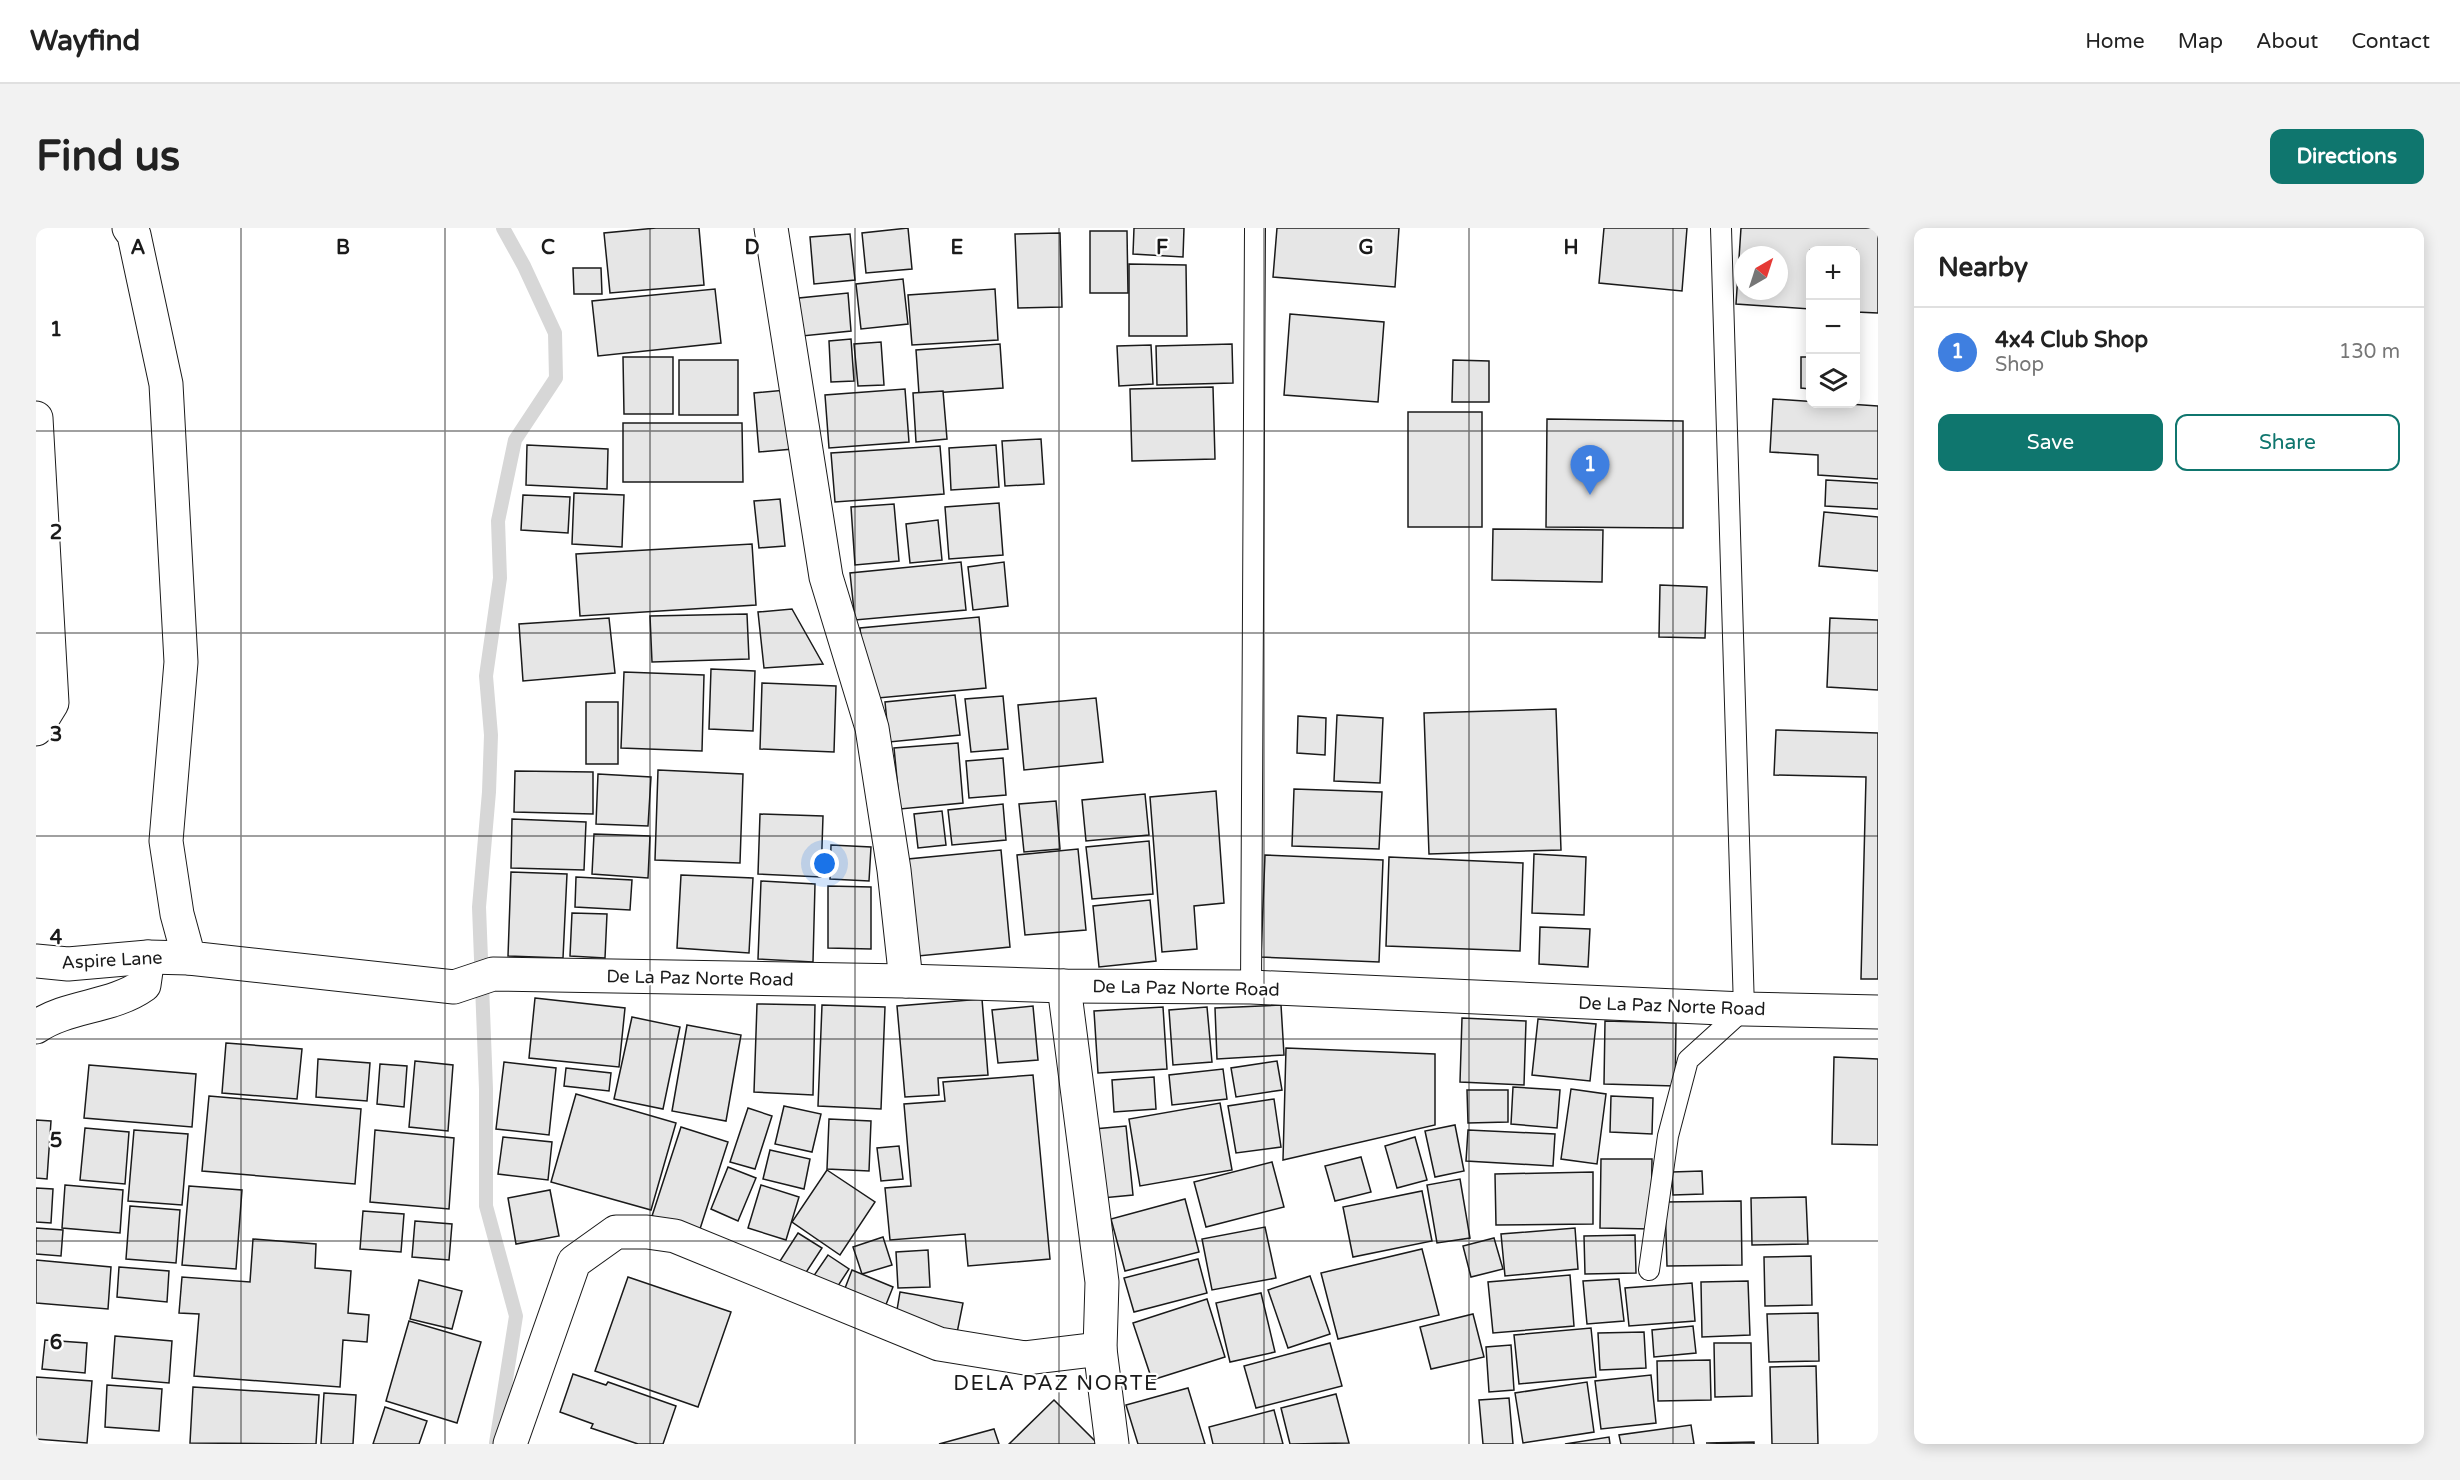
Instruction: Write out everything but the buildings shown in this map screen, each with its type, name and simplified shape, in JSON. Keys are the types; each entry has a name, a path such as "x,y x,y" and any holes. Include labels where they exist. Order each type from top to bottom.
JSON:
{"street":[{"path":"129,228 134,235 166,384 181,662 166,841 177,914 189,958"},
{"path":"771,228 826,577 872,729 894,870 906,981"},
{"path":"36,418 39,528 52,703 36,729"},
{"path":"36,1027 50,1017 108,1002 135,991 144,985 148,957"},
{"name":"Aspire Lane","path":"36,961 68,964 148,957 189,958 454,987"},
{"name":"De La Paz Norte Road","path":"454,987 494,974 1064,986 1251,987 1744,1009 1878,1012"},
{"path":"1064,986 1102,1282 1100,1349 1112,1444"},
{"path":"510,1444 574,1262 616,1232 647,1232 675,1236 939,1344 1025,1358 1100,1349"}],"lane":[{"path":"1251,987 1255,228"},
{"path":"1649,1270 1668,1136 1688,1060 1744,1009 1721,228"}],"waterway":[{"path":"496,1443 516,1316 486,1206 486,1089 479,907 489,792 491,735 486,676 500,578 498,521 515,440 556,378 555,333 524,266 503,228"}],"place":[{"name":"4x4 Club Shop","path":"1590,495"}],"district":[{"name":"DELA PAZ NORTE","path":"1056,1383"}]}
